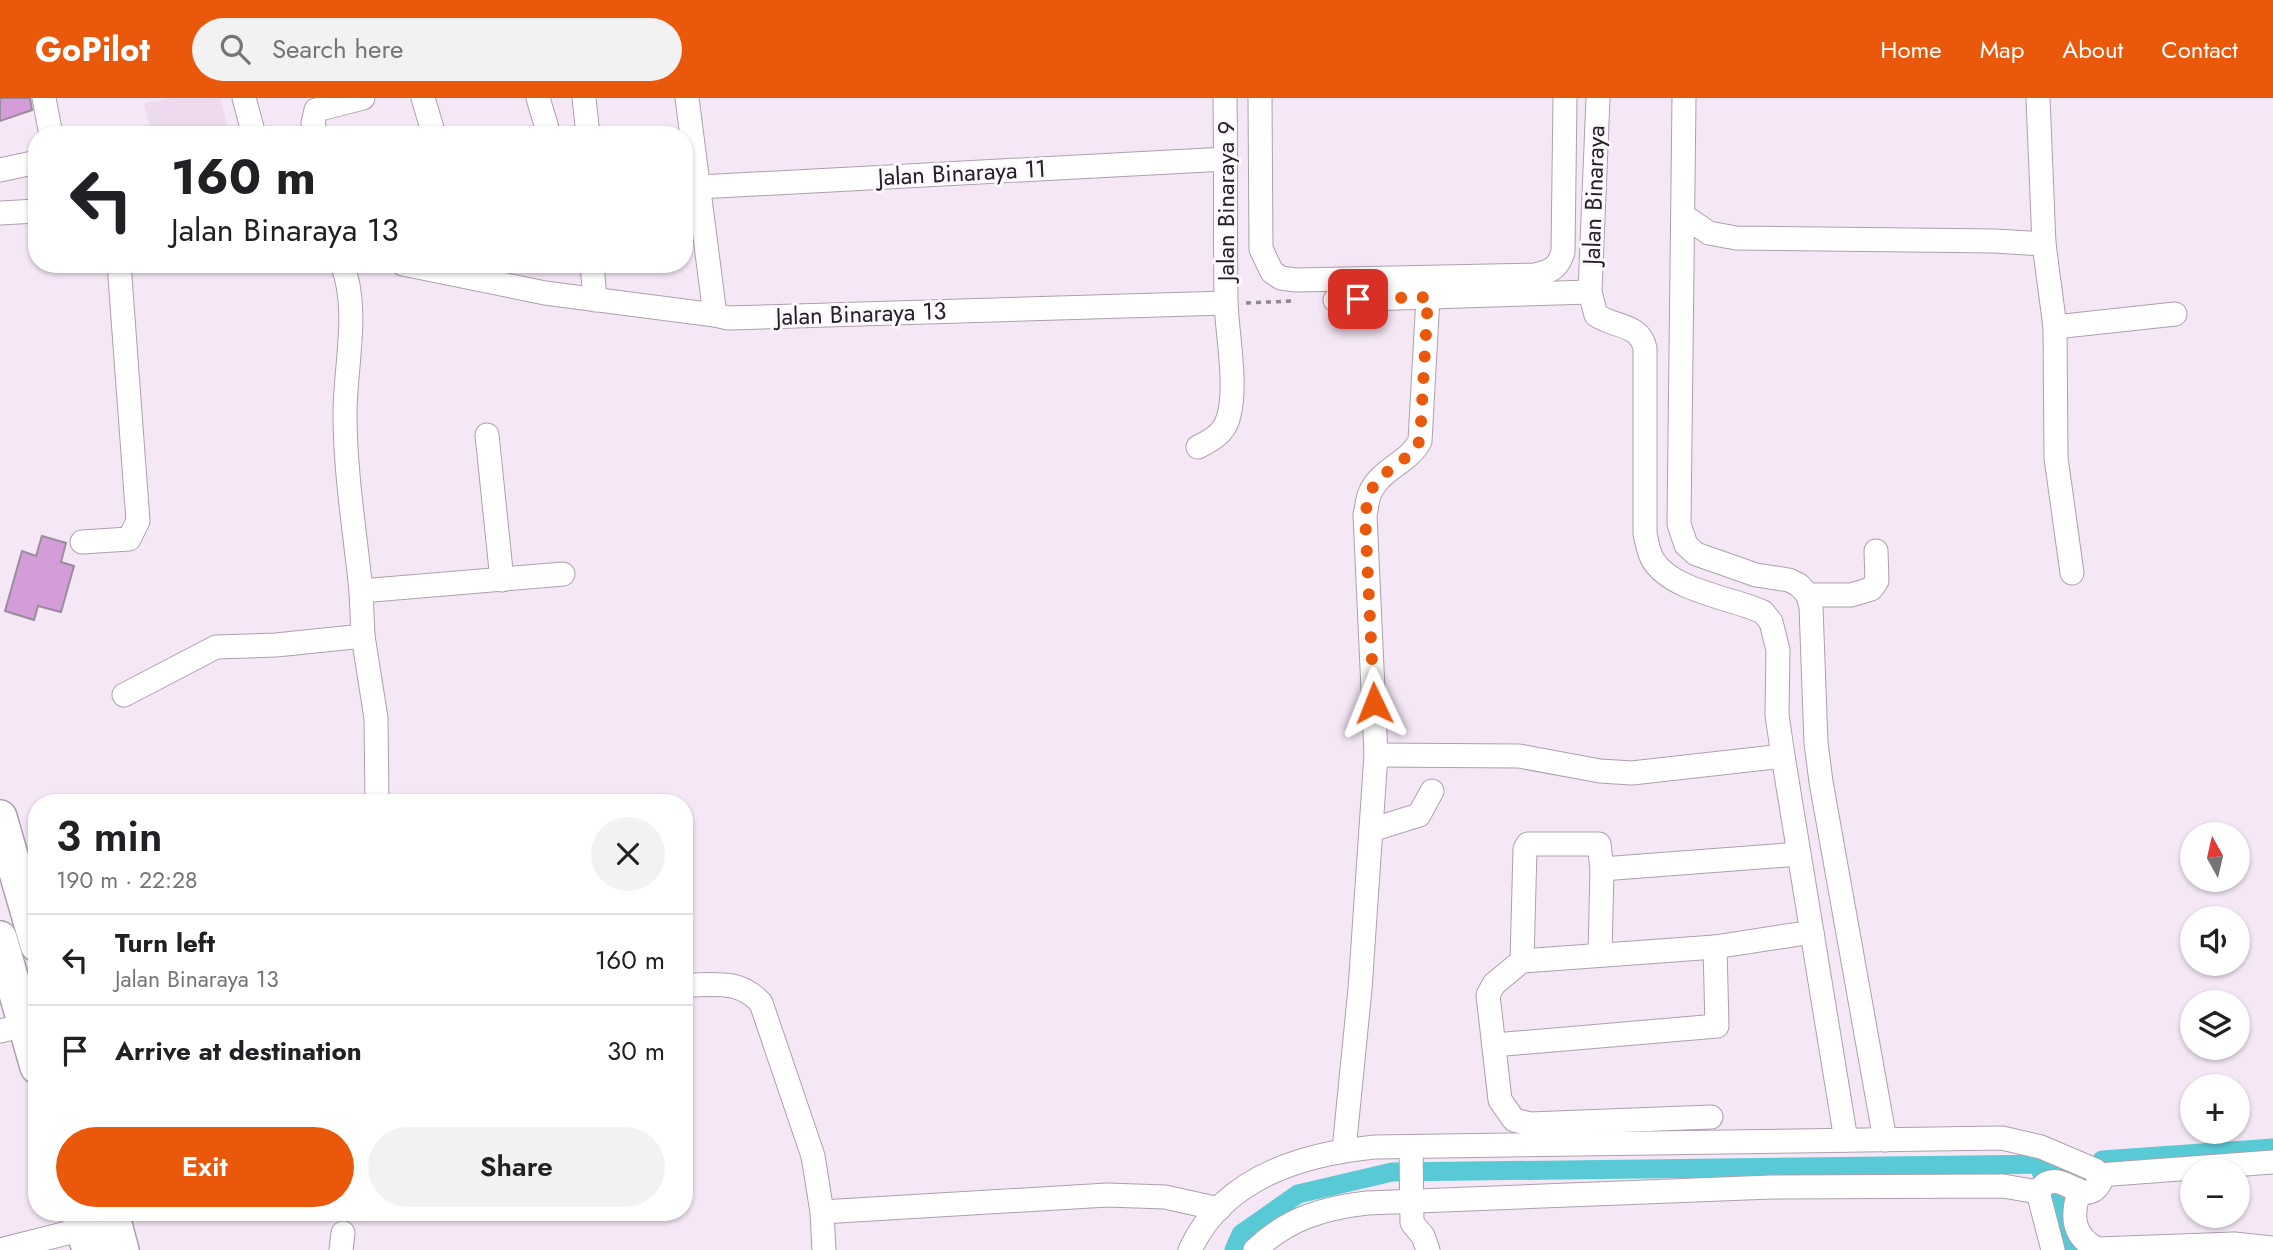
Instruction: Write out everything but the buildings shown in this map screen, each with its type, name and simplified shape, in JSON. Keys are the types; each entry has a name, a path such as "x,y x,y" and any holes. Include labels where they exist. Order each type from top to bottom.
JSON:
{"highway":[{"path":"0,817 28,914"},
{"path":"0,938 12,1028 28,1053"},
{"path":"114,1221 122,1250"}],"street":[{"path":"44,98 49,126"},
{"path":"244,98 252,126"},
{"path":"314,126 316,110 363,98"},
{"path":"423,98 431,126"},
{"path":"538,98 546,126"},
{"path":"584,98 588,126"},
{"path":"687,98 691,126"},
{"name":"Jalan Binaraya 9","path":"1198,447 1214,439 1224,429 1229,416 1231,395 1226,303 1225,98"},
{"path":"1260,98 1261,248 1265,262 1272,272 1281,278 1296,281 1535,275 1550,272 1559,265 1563,252 1565,98"},
{"name":"Jalan Binaraya","path":"1590,292 1598,98"},
{"path":"1684,98 1681,535 1686,545 1696,554 1756,575 1789,580 1799,585 1808,595 1811,607 1816,743 1821,782 1885,1140"},
{"path":"2038,98 2044,244 2055,327 2054,431 2072,573"},
{"path":"693,142 715,315"},
{"name":"Jalan Binaraya 11","path":"699,187 1226,159"},
{"path":"0,170 28,164"},
{"path":"0,212 28,211"},
{"path":"1684,216 1709,233 1728,237 2044,244"},
{"path":"82,542 129,539 138,521 120,273"},
{"path":"345,273 352,297 345,414 349,491 361,591 363,636 376,718 377,794"},
{"name":"Jalan Binaraya 13","path":"451,273 595,300 728,318 1226,303"},
{"path":"593,273 595,300"},
{"path":"1335,300 1590,292 1596,314 1608,323 1634,330 1643,337 1645,533 1654,561 1665,572 1698,590 1763,612 1771,622 1778,650 1777,715 1846,1140"},
{"path":"1344,1150 1360,989 1376,755 1365,515 1370,493 1382,476 1415,451 1420,440 1428,297"},
{"path":"2055,327 2175,314"},
{"path":"487,435 502,580"},
{"path":"1808,595 1851,595 1871,589 1877,581 1876,551"},
{"path":"361,591 563,574"},
{"path":"124,695 216,647 276,645 363,636"},
{"path":"1376,755 1519,756 1600,771 1632,773 1783,756"},
{"path":"1371,830 1419,814 1432,791"},
{"path":"1522,961 1525,849 1528,844 1539,843 1599,844 1602,869 1600,955"},
{"path":"1602,869 1799,854"},
{"path":"1711,1117 1521,1123 1514,1120 1500,1100 1488,995 1494,984 1522,961 1715,947 1812,932"},
{"path":"1494,1045 1717,1027 1715,947"},
{"path":"693,985 734,986 749,990 761,1003 813,1156 822,1212 824,1250"},
{"path":"1190,1250 1198,1232 1238,1190 1278,1168 1344,1150 1411,1151 1846,1140 2020,1140 2095,1170 2099,1175 2100,1183 2097,1189 2079,1192 2059,1181 2049,1182 2038,1192"},
{"path":"1411,1151 1412,1223 1423,1236 1428,1250"},
{"path":"2099,1175 2273,1162"},
{"path":"1255,1250 1273,1233 1302,1217 1334,1207 1410,1198 1772,1187 2003,1186 2038,1192"},
{"path":"2038,1192 2053,1250"},
{"path":"2079,1192 2074,1218 2077,1232 2084,1242 2097,1249 2234,1244 2273,1248"},
{"path":"822,1212 1107,1195 1165,1197 1219,1209"},
{"path":"0,1250 84,1231"}],"path":[{"path":"1226,303 1294,301"}],"shaded area":[{"path":"170,98 220,98 228,126 150,126 144,104"}],"waterway":[{"path":"2102,1160 2273,1148"},
{"path":"1234,1250 1241,1234 1298,1194 1392,1172 2046,1164"},
{"path":"2046,1164 2049,1173"},
{"path":"2056,1196 2069,1250"}],"route":[{"path":"1358,299 1428,297 1420,440 1415,451 1382,476 1370,493 1365,515 1369,547 1374,703"}]}
